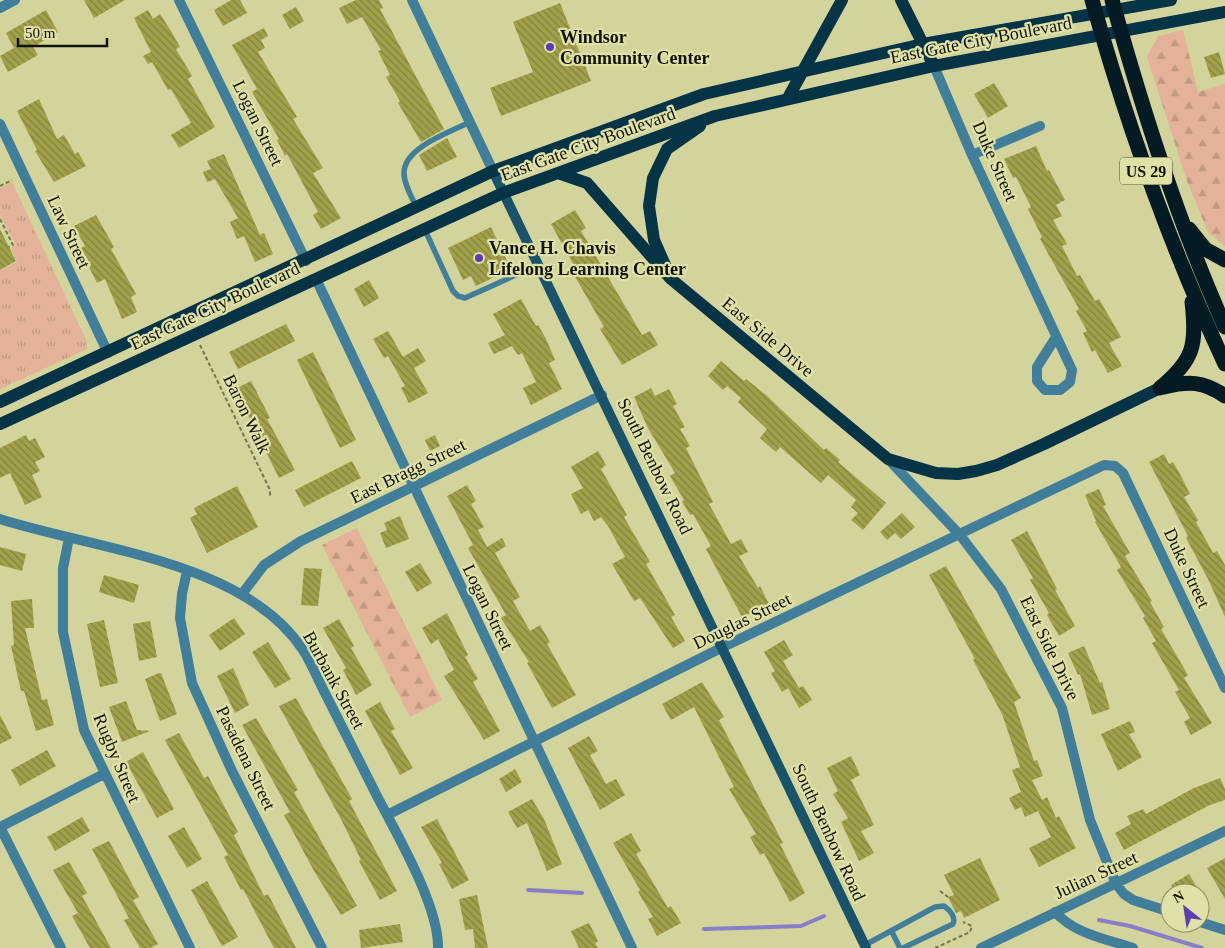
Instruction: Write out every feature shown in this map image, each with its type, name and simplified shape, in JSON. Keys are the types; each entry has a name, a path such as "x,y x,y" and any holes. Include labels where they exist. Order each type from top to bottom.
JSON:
{"highway":[{"name":"US 29","path":"1092,0 1107,53 1154,195 1190,288 1225,364"},
{"name":"US 29","path":"1112,0 1130,66 1181,220 1225,327"},
{"path":"1181,220 1205,249 1225,260"},
{"path":"1160,388 1180,372 1189,358 1195,328 1190,288"},
{"path":"1160,388 1185,382 1211,386 1225,396"}],"main road":[{"path":"788,98 842,0"},
{"name":"Duke Street","path":"901,0 934,66"},
{"name":"East Gate City Boulevard","path":"0,402 306,261 494,171 704,94 923,44 1171,0"},
{"name":"East Gate City Boulevard","path":"0,424 425,230 503,192 715,116 934,66 1225,12"},
{"path":"671,279 654,240 649,206 653,178 667,149 715,116"},
{"name":"South Benbow Road","path":"494,171 865,947"},
{"name":"East Side Drive","path":"558,173 587,183 671,279 888,459 936,473 958,474 976,471 997,465 1044,444 1160,388"}],"street":[{"path":"0,8 15,0"},
{"name":"Logan Street","path":"180,0 306,261"},
{"name":"South Benbow Road","path":"412,0 494,171"},
{"name":"Duke Street","path":"934,66 972,155 1072,370 1070,382 1060,390 1045,390 1036,381 1037,367 1056,337"},
{"name":"Law Street","path":"0,124 108,353"},
{"path":"972,155 1040,126"},
{"name":"Logan Street","path":"316,279 412,487 632,948"},
{"name":"East Bragg Street","path":"242,594 264,565 278,554 602,395"},
{"name":"East Side Drive","path":"888,459 960,535 1002,589 1062,708 1090,820 1116,884 1124,894 1134,900 1160,909"},
{"name":"Douglas Street","path":"387,815 723,648 1104,465 1115,466"},
{"name":"Duke Street","path":"1115,466 1123,473 1225,688"},
{"name":"Burbank Street","path":"0,519 69,538 115,547 187,571 242,594 278,620 303,650 387,815 428,901 439,933 438,948"},
{"name":"Rugby Street","path":"69,538 63,568 63,632 84,730 190,948"},
{"name":"Pasadena Street","path":"187,571 182,594 180,618 192,683 232,771 322,948"},
{"path":"61,948 3,842 0,827 104,774"},
{"name":"Julian Street","path":"981,948 1225,831"},
{"path":"1055,912 1065,923 1077,930 1133,948"},
{"path":"1210,925 1225,930"}],"lane":[{"path":"416,207 406,183 404,172 412,153 470,122"},
{"path":"425,230 453,291 458,296 464,298 538,264"},
{"path":"865,947 892,932 903,923 935,907 944,906 953,915 953,924 902,948 892,932"}],"path":[{"path":"0,186 12,180"},
{"path":"0,219 13,245 9,247"},
{"name":"Baron Walk","path":"199,344 270,490 270,496"}],"green space":[{"path":"1183,30 1198,92 1225,84 1225,246 1208,232 1187,181 1147,57 1158,36"},
{"path":"12,182 87,342 87,349 0,389 0,271 17,262 11,248 16,245 0,215 0,188"},
{"path":"357,528 442,700 410,717 322,545"}],"building":[{"path":"84,0 125,0 94,18"},
{"path":"231,0 240,0 247,13 223,26 214,10"},
{"path":"356,0 379,0 383,8 380,9 444,129 421,142 398,103 400,101 386,77 390,75 378,51 381,50 362,17 347,24 339,8"},
{"name":"Windsor Community Center","path":"560,3 591,81 501,116 490,88 533,72 513,22"},
{"path":"296,7 304,21 290,29 282,15"},
{"path":"46,10 58,32 33,47 38,55 8,72 0,56 14,48 6,33"},
{"path":"148,10 153,19 160,14 171,31 180,47 176,49 192,76 188,79 215,127 179,148 171,135 191,123 171,89 168,90 152,62 148,64 143,56 151,52 134,18"},
{"path":"264,28 268,36 261,40 265,48 258,52 297,117 293,119 323,168 313,173 341,218 321,229 313,215 318,212 287,154 285,156 277,140 279,139 252,92 257,89 232,45"},
{"path":"1219,52 1225,74 1211,78 1204,57"},
{"path":"994,83 1008,106 988,118 974,94"},
{"path":"39,99 57,139 64,135 75,154 78,152 86,166 54,182 35,151 37,150 17,111"},
{"path":"447,138 457,157 427,171 419,155"},
{"path":"1036,146 1047,171 1049,170 1065,200 1056,205 1062,216 1053,220 1067,244 1062,246 1077,276 1080,275 1095,301 1099,299 1121,337 1109,343 1122,366 1108,373 1095,350 1092,352 1083,333 1087,331 1076,311 1079,309 1040,239 1042,237 1028,209 1031,207 1016,177 1013,178 1004,159"},
{"path":"224,154 260,235 264,233 273,254 255,262 244,236 237,239 230,222 238,218 215,179 207,182 203,172 211,169 207,161"},
{"path":"575,210 586,228 581,231 642,335 650,331 658,345 622,365 600,329 604,327 574,275 578,273 551,224"},
{"path":"96,215 114,247 111,249 136,294 131,297 137,312 122,319 105,279 97,283 89,267 91,265 81,248 85,246 74,226"},
{"name":"Vance H. Chavis Lifelong Learning Center","path":"491,227 511,269 476,286 471,276 463,280 448,248"},
{"path":"0,229 16,261 0,270"},
{"path":"369,280 379,298 364,307 354,289"},
{"path":"521,299 536,326 538,325 546,339 555,360 549,363 562,389 531,405 523,388 536,382 522,353 518,355 512,346 494,354 488,343 505,335 493,314"},
{"path":"286,324 295,341 238,369 229,352"},
{"path":"388,331 403,357 418,348 426,361 414,368 428,393 409,403 401,388 405,386 388,356 384,358 373,339"},
{"path":"313,352 356,440 340,448 297,360"},
{"path":"721,361 744,381 746,379 766,395 824,450 826,448 840,460 838,462 886,503 863,530 851,520 858,513 851,507 856,500 828,475 821,483 780,447 776,452 760,438 767,429 738,402 741,398 727,386 723,390 708,376"},
{"path":"251,381 270,418 267,419 295,470 279,478 235,389"},
{"path":"651,388 655,396 669,389 677,404 673,406 685,427 680,429 690,446 686,448 713,502 709,504 731,544 741,539 748,552 739,556 758,588 760,586 769,604 742,617 706,549 711,546 693,514 690,515 682,501 684,500 670,476 675,473 648,428 634,397"},
{"path":"26,435 29,441 35,438 45,457 35,462 40,471 32,475 42,497 25,505 10,473 0,478 0,448"},
{"path":"435,435 440,446 430,451 425,440"},
{"path":"598,451 606,465 601,469 627,515 624,517 650,562 646,564 675,615 671,617 685,641 673,648 640,598 634,601 612,564 625,557 608,526 601,517 594,521 588,510 581,514 571,494 583,488 571,467"},
{"path":"1164,454 1169,464 1173,462 1190,494 1184,497 1198,520 1196,522 1213,553 1217,551 1225,565 1225,617 1208,579 1186,538 1188,536 1149,462"},
{"path":"352,461 361,478 304,507 295,490"},
{"path":"467,485 476,501 471,504 484,527 478,530 487,547 502,538 506,546 495,553 520,597 513,601 530,631 540,625 550,642 547,644 576,695 552,708 527,663 529,662 501,618 506,615 468,548 473,545 447,496"},
{"path":"237,486 258,527 207,553 190,518 197,514 194,508"},
{"path":"1099,489 1106,505 1103,506 1130,553 1125,556 1152,601 1150,602 1164,627 1161,629 1188,675 1184,678 1212,723 1191,735 1184,722 1190,718 1175,692 1179,690 1152,643 1156,641 1143,618 1145,616 1117,570 1121,567 1095,522 1085,495"},
{"path":"902,513 915,527 901,539 895,533 887,540 880,532"},
{"path":"400,516 409,539 386,548 380,533 387,530 384,523"},
{"path":"1027,531 1057,589 1055,590 1075,626 1059,636 1047,615 1049,613 1030,580 1033,578 1011,540"},
{"path":"0,547 26,554 22,571 0,565"},
{"path":"420,563 432,583 417,592 405,572"},
{"path":"946,566 1021,698 1014,702 1034,761 1037,760 1043,776 1032,780 1042,800 1047,797 1056,818 1059,816 1076,848 1039,867 1029,848 1051,837 1038,811 1025,817 1021,807 1015,810 1009,798 1021,792 1012,770 1020,767 1002,714 973,660 975,659 929,575"},
{"path":"304,568 322,569 318,606 301,605"},
{"path":"104,575 139,585 134,603 99,592"},
{"path":"32,599 34,628 25,628 42,700 47,699 54,725 36,731 24,691 21,691 11,646 14,645 11,601"},
{"path":"447,613 468,655 465,657 478,679 473,682 500,731 484,740 444,676 454,670 438,639 431,644 422,628"},
{"path":"234,618 245,634 220,651 209,635"},
{"path":"339,619 354,646 351,648 372,685 356,695 343,670 346,668 323,628"},
{"path":"104,620 118,683 100,687 87,624"},
{"path":"150,621 157,657 139,661 133,624"},
{"path":"784,640 793,655 783,661 799,688 803,686 812,700 799,708 788,688 782,692 771,673 775,671 764,652"},
{"path":"268,642 291,679 275,688 252,652"},
{"path":"1084,646 1100,683 1102,682 1110,709 1092,715 1080,674 1078,675 1068,653"},
{"path":"233,668 249,705 235,713 217,676"},
{"path":"161,673 177,714 160,721 145,679"},
{"path":"702,682 724,717 719,720 783,843 780,844 805,893 790,902 764,853 760,855 750,837 756,834 729,789 734,787 694,707 671,720 662,704"},
{"path":"296,698 352,799 349,801 397,891 380,900 359,861 361,860 342,821 279,706"},
{"path":"126,701 137,730 150,731 122,742 109,707"},
{"path":"380,702 395,729 391,731 413,768 400,775 365,711"},
{"path":"0,715 12,738 0,744"},
{"path":"256,718 298,790 294,792 357,906 341,915 314,871 284,815 290,812 242,725"},
{"path":"1130,721 1135,732 1129,734 1142,757 1118,771 1101,734"},
{"path":"179,733 204,778 208,776 238,832 234,835 264,896 268,894 296,948 274,948 243,889 241,890 224,857 228,855 165,740"},
{"path":"589,736 598,751 590,755 606,784 616,779 625,795 600,810 568,748"},
{"path":"47,750 56,766 20,786 11,770"},
{"path":"143,752 174,809 157,818 126,762"},
{"path":"851,756 860,775 851,780 874,825 861,831 874,853 859,861 841,822 848,818 833,794 838,791 827,768"},
{"path":"515,769 522,782 506,792 499,779"},
{"path":"1220,778 1225,789 1225,800 1210,805 1124,850 1115,833 1131,824 1127,816 1143,809 1146,814 1194,788"},
{"path":"532,799 544,819 562,864 547,871 527,823 517,828 508,812"},
{"path":"82,817 90,831 55,851 47,837"},
{"path":"437,819 469,880 452,889 439,864 442,863 421,827"},
{"path":"184,827 202,859 187,868 168,836"},
{"path":"631,833 641,851 636,854 668,908 671,906 681,923 657,936 648,919 653,917 613,843"},
{"path":"109,841 139,897 133,900 158,944 150,948 140,948 124,920 129,918 92,849"},
{"path":"980,858 1000,900 964,918 961,911 956,913 948,897 954,895 944,875"},
{"path":"1225,858 1225,899 1207,868"},
{"path":"69,862 87,893 82,896 111,948 90,948 72,916 78,913 53,870"},
{"path":"1189,874 1194,883 1174,883"},
{"path":"207,881 238,937 222,946 191,890"},
{"path":"477,895 488,948 475,948 473,929 465,930 459,899"},
{"path":"589,923 598,941 595,943 598,948 579,948 571,931"},
{"path":"400,924 403,942 361,948 359,930"}],"waterway":[{"path":"528,890 582,893"},
{"path":"704,929 801,926 824,916"},
{"path":"1099,920 1130,926 1202,948"}],"place":[{"name":"Windsor Community Center","path":"550,47"},
{"name":"Vance H. Chavis Lifelong Learning Center","path":"479,258"}]}
